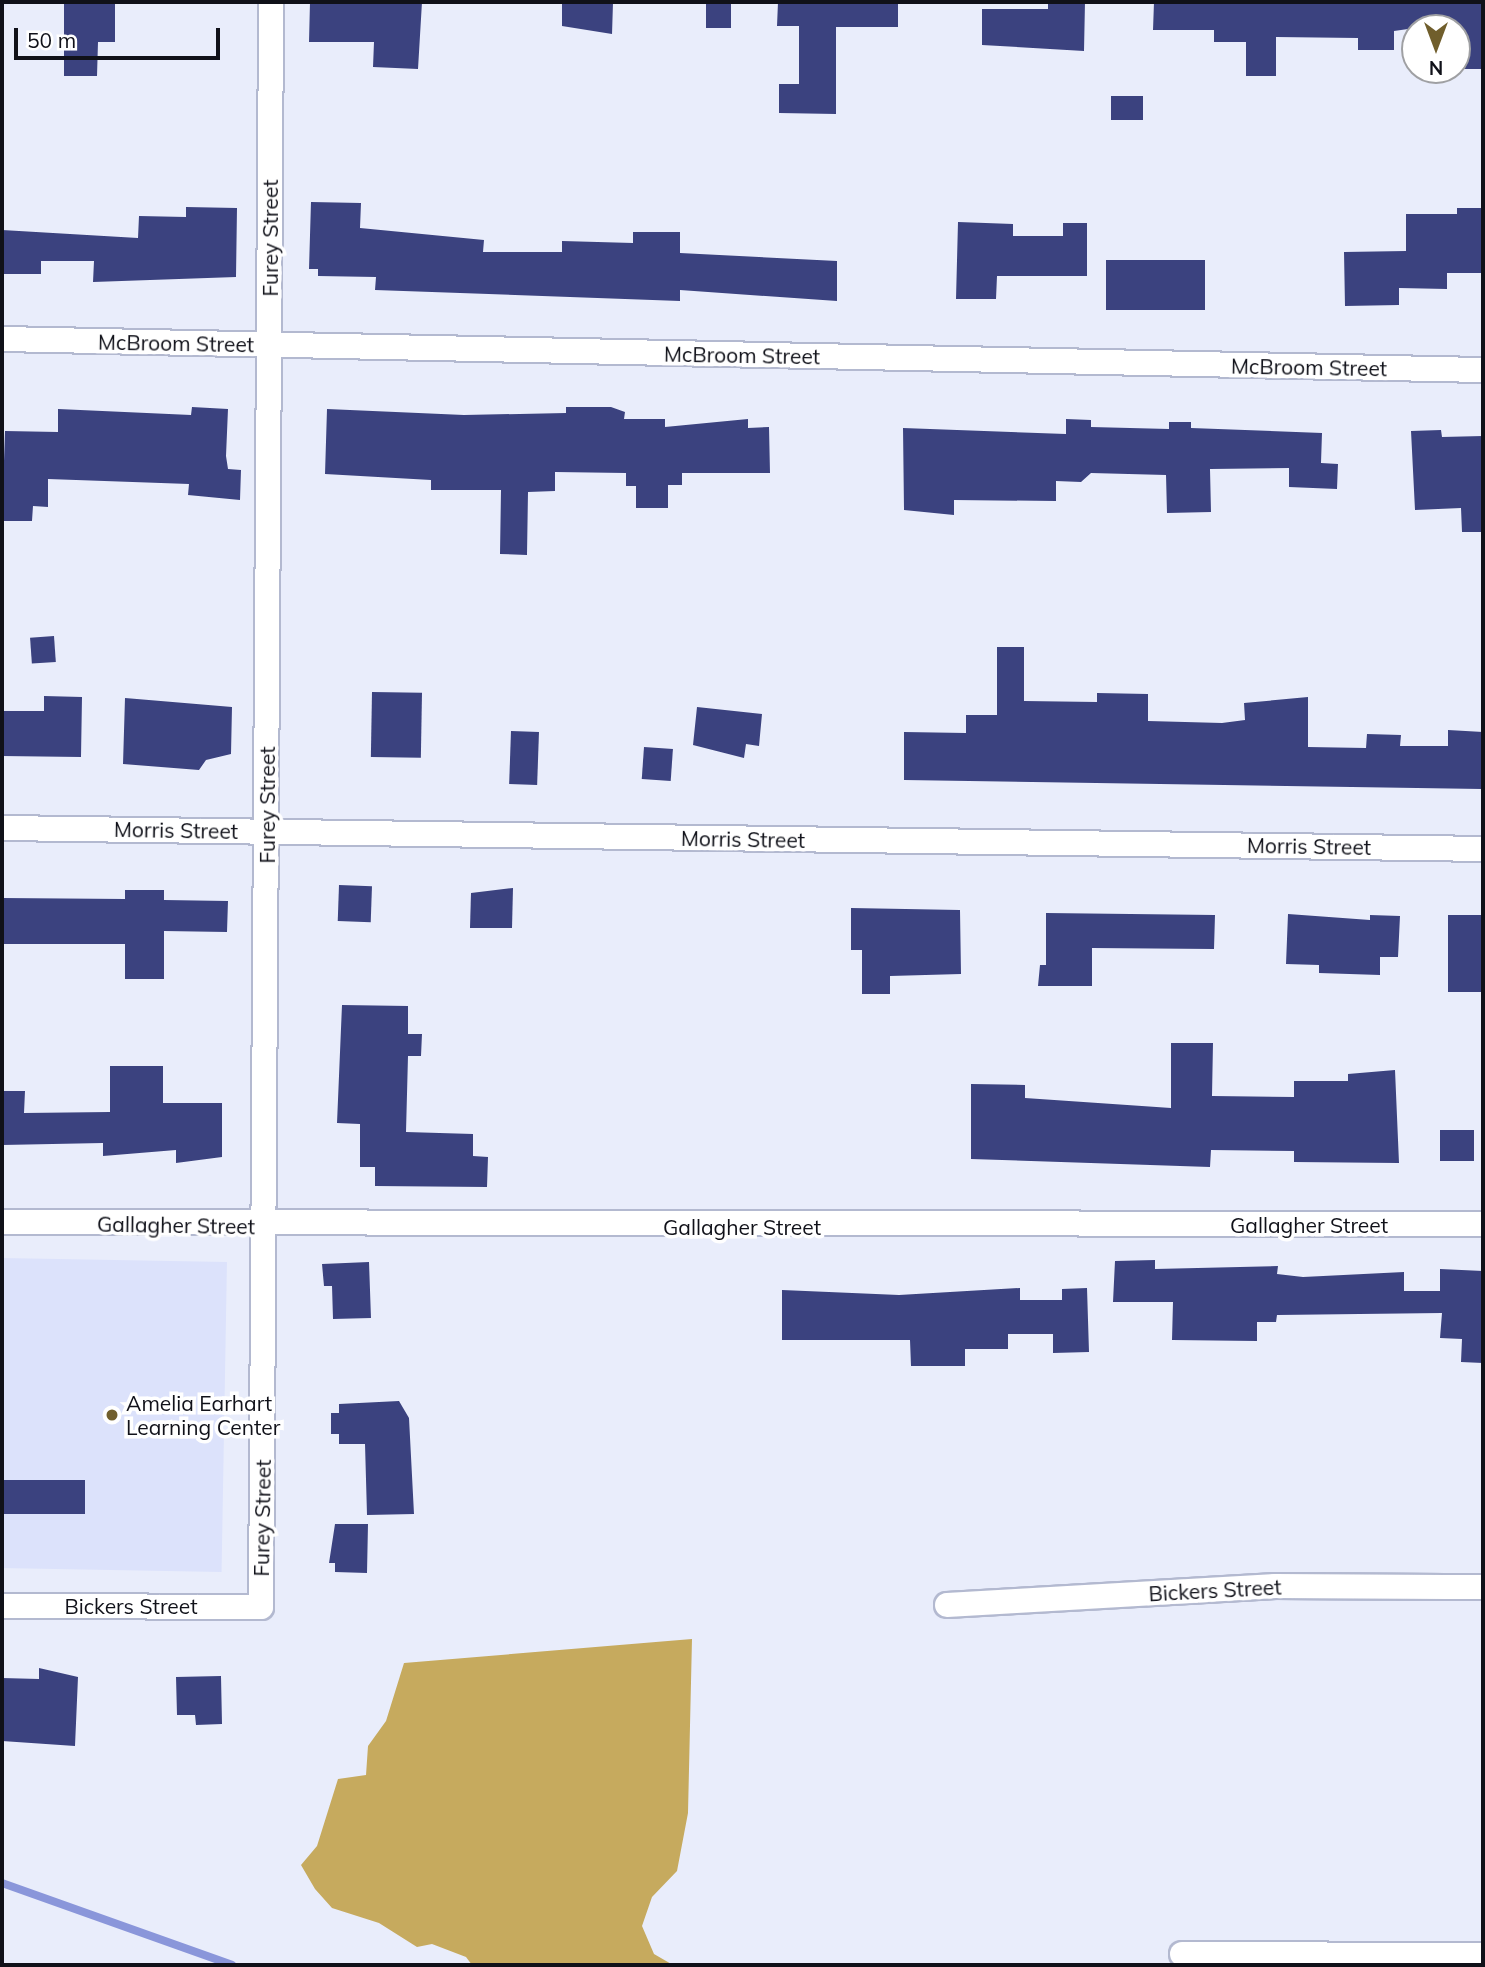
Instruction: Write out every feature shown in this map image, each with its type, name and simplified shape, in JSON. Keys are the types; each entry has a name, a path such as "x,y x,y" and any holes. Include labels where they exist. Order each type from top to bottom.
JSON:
{"street":[{"name":"Furey Street","path":"261,1607 266,1226 271,2"},
{"name":"McBroom Street","path":"2,339 1483,370"},
{"name":"Morris Street","path":"2,828 1483,849"},
{"name":"Gallagher Street","path":"2,1222 781,1228 1483,1224"},
{"name":"Bickers Street","path":"947,1605 1275,1586 1483,1587"},
{"name":"Bickers Street","path":"2,1606 261,1607"},
{"path":"1182,1954 1483,1955"}],"shaded area":[{"name":"Amelia Earhart Learning Center","path":"2,1258 227,1262 222,1572 2,1568"},
{"path":"692,1639 688,1813 677,1871 652,1897 642,1926 654,1954 673,1965 472,1965 466,1957 432,1944 417,1947 379,1923 332,1908 315,1889 301,1865 317,1846 338,1779 366,1775 368,1746 386,1721 404,1663"}],"building":[{"path":"64,2 115,2 115,42 98,42 97,76 64,76"},
{"path":"310,2 422,2 418,69 373,67 374,42 309,42"},
{"path":"562,2 613,2 612,34 562,26"},
{"path":"706,2 731,2 731,28 706,28"},
{"path":"778,2 898,2 898,27 836,27 836,114 779,113 779,84 799,84 799,26 777,26"},
{"path":"1048,2 1085,2 1084,51 982,45 982,9 1048,9"},
{"path":"1154,2 1483,2 1483,69 1471,69 1471,14 1401,14 1401,30 1394,31 1394,50 1358,50 1358,38 1276,37 1276,76 1246,76 1246,42 1214,42 1214,30 1153,30"},
{"path":"1111,96 1143,96 1143,120 1111,120"},
{"path":"311,202 361,203 360,228 484,240 483,252 562,252 562,241 633,243 633,232 680,232 680,253 837,261 837,301 680,290 680,301 375,290 376,277 318,276 318,269 309,269"},
{"path":"186,207 237,208 236,277 93,282 94,261 41,261 41,274 2,274 2,230 138,238 139,216 186,217"},
{"path":"1457,208 1483,208 1483,273 1447,273 1447,289 1399,288 1399,305 1345,306 1344,252 1406,251 1406,214 1457,214"},
{"path":"958,222 1013,224 1013,236 1063,236 1063,223 1087,223 1087,276 997,276 996,299 956,299"},
{"path":"1106,260 1205,260 1205,310 1106,310"},
{"path":"192,407 228,409 226,456 228,469 241,470 240,500 188,495 189,484 48,479 48,507 33,506 32,521 2,521 5,431 58,432 58,409 191,415"},
{"path":"566,407 611,407 625,412 624,419 665,419 665,427 748,419 748,428 769,427 770,473 682,473 682,485 668,485 668,508 636,508 636,486 626,486 626,473 555,472 555,491 528,492 527,555 500,554 501,490 431,490 431,480 325,474 327,409 464,415 566,413"},
{"path":"1066,419 1091,420 1091,427 1169,429 1169,422 1191,422 1191,428 1322,433 1321,463 1338,464 1337,489 1289,487 1289,468 1210,469 1211,512 1167,513 1166,475 1091,473 1081,482 1056,481 1056,501 954,500 954,515 904,510 903,428 1066,434"},
{"path":"1441,430 1442,437 1483,436 1483,532 1462,532 1461,508 1415,510 1411,431"},
{"path":"54,636 56,662 32,664 30,638"},
{"path":"997,647 1024,647 1024,701 1097,702 1097,693 1148,694 1148,721 1222,723 1245,720 1244,703 1308,697 1308,747 1366,748 1367,734 1401,735 1400,746 1448,746 1448,730 1483,732 1482,789 904,780 904,732 966,733 966,715 997,715"},
{"path":"372,692 422,693 421,758 371,757"},
{"path":"44,696 82,697 81,757 2,756 2,711 44,711"},
{"path":"125,698 232,707 231,754 206,760 199,770 123,764"},
{"path":"697,707 762,714 759,746 746,744 744,758 693,745"},
{"path":"511,731 539,732 537,785 509,784"},
{"path":"644,747 673,749 671,781 642,779"},
{"path":"339,885 372,886 371,922 338,921"},
{"path":"513,888 512,928 470,928 471,893"},
{"path":"125,890 164,890 164,900 228,901 227,932 164,931 164,979 125,979 125,944 2,944 2,898 125,899"},
{"path":"851,908 960,910 961,974 890,976 890,994 862,994 862,950 851,950"},
{"path":"1046,913 1215,915 1214,949 1092,948 1092,986 1038,986 1040,965 1046,965"},
{"path":"1288,914 1370,920 1370,915 1400,916 1398,957 1380,957 1380,975 1319,973 1319,965 1286,964"},
{"path":"1448,915 1483,915 1483,992 1448,992"},
{"path":"342,1005 408,1006 408,1034 422,1034 421,1056 408,1056 406,1132 473,1134 473,1156 488,1157 487,1187 375,1186 375,1167 360,1167 360,1124 337,1123"},
{"path":"1171,1043 1213,1043 1212,1096 1294,1097 1294,1081 1348,1081 1348,1074 1395,1070 1399,1163 1294,1162 1294,1151 1211,1150 1210,1167 971,1159 971,1084 1025,1085 1025,1098 1171,1108"},
{"path":"110,1066 163,1066 163,1103 222,1103 222,1157 176,1163 176,1150 103,1156 103,1143 2,1145 2,1091 25,1091 24,1113 110,1112"},
{"path":"1440,1130 1474,1130 1474,1161 1440,1161"},
{"path":"1155,1260 1155,1269 1278,1266 1277,1274 1303,1277 1404,1272 1404,1291 1440,1291 1440,1269 1483,1271 1483,1363 1461,1362 1462,1339 1440,1338 1442,1313 1277,1315 1276,1322 1257,1322 1257,1341 1172,1340 1173,1302 1113,1302 1115,1261"},
{"path":"369,1262 371,1318 333,1319 332,1286 324,1286 322,1264"},
{"path":"1020,1288 1020,1300 1062,1300 1062,1289 1087,1288 1089,1352 1053,1353 1053,1334 1008,1334 1008,1349 965,1349 965,1366 911,1366 910,1340 782,1340 782,1290 899,1295"},
{"path":"399,1401 409,1418 414,1514 367,1515 365,1444 339,1444 339,1434 331,1434 331,1413 339,1413 339,1404"},
{"path":"2,1480 85,1480 85,1514 2,1514"},
{"path":"335,1524 368,1524 367,1573 335,1572 335,1563 329,1563"},
{"path":"39,1668 78,1677 75,1746 2,1741 2,1678 39,1679"},
{"path":"221,1676 222,1724 196,1725 195,1715 177,1715 176,1677"}],"waterway":[{"path":"2,1883 232,1965"}],"place":[{"name":"Amelia Earhart Learning Center","path":"112,1415"}]}
